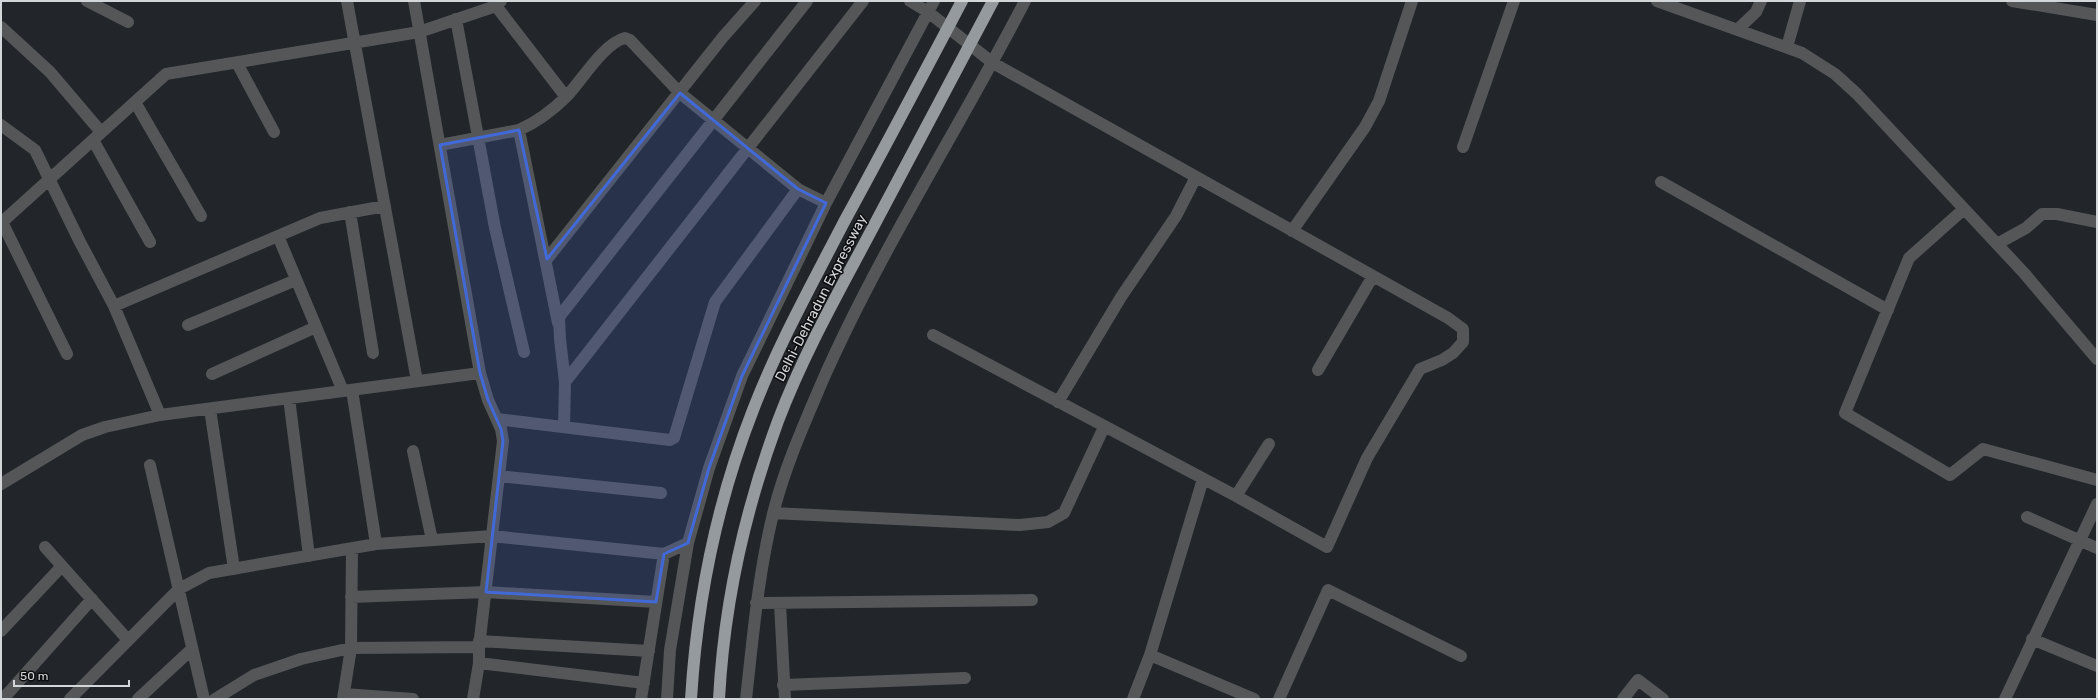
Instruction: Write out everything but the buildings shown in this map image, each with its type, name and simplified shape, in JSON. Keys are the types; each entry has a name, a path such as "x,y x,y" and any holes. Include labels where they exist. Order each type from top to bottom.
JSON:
{"highway":[{"name":"Delhi-Dehradun Expressway","path":"691,699 698,628 712,547 734,464 752,412 791,323 962,1"},
{"name":"Delhi-Dehradun Expressway","path":"719,699 724,638 739,553 763,466 778,421 816,335 993,1"}],"street":[{"path":"87,1 128,22"},
{"path":"347,1 417,381"},
{"path":"414,1 480,374 488,400 502,429 503,441 479,644 480,663 473,699"},
{"path":"547,259 723,37 755,1"},
{"path":"559,325 559,317 807,1"},
{"path":"565,382 863,1"},
{"path":"910,1 928,12 993,63 1373,276 1464,329 1463,342 1442,360 1420,369 1367,458 1327,547 1236,496 933,335"},
{"path":"667,699 670,650 688,543 708,468 742,376 826,203 934,1"},
{"path":"746,699 756,603 773,513 807,417 846,328 898,230 993,63 1025,1"},
{"path":"1292,231 1365,127 1379,101 1412,1"},
{"path":"1464,147 1514,1"},
{"path":"1657,1 1802,53 1841,79 1857,94 2024,273 2097,359"},
{"path":"1738,29 1756,12 1761,1"},
{"path":"1787,47 1800,1"},
{"path":"2012,1 2097,15"},
{"path":"67,354 1,222 166,74 419,32 498,3 566,97"},
{"path":"456,19 495,228 524,352"},
{"path":"1,27 50,72 97,136 150,242"},
{"path":"440,145 519,130 542,118 566,97 612,44 625,38 630,40 680,93 798,188 826,203"},
{"path":"236,63 274,132"},
{"path":"135,102 201,216"},
{"path":"1,125 35,150 50,177 80,242 114,306 160,415"},
{"path":"519,130 547,259 559,325 565,382 564,427"},
{"path":"1058,402 1121,297 1176,216 1196,177"},
{"path":"1661,182 1888,310"},
{"path":"497,419 670,440 674,438 715,302 798,188"},
{"path":"114,306 320,218 385,206"},
{"path":"1964,209 1909,258 1845,414 1950,475 1983,449 2097,480"},
{"path":"350,212 373,353"},
{"path":"1997,244 2026,228 2042,214 2057,214 2097,222"},
{"path":"278,236 316,327 348,390 376,544"},
{"path":"1318,370 1373,276"},
{"path":"188,325 296,280"},
{"path":"212,374 316,327"},
{"path":"1,484 82,435 160,415 480,374"},
{"path":"289,398 309,556"},
{"path":"210,409 234,569"},
{"path":"773,513 1020,525 1048,522 1064,513 1104,427"},
{"path":"1236,496 1269,444"},
{"path":"413,451 432,540"},
{"path":"150,465 204,699"},
{"path":"499,476 661,493"},
{"path":"1133,699 1150,655 1203,479"},
{"path":"2005,699 2097,504"},
{"path":"2027,517 2080,539 2097,548"},
{"path":"70,699 179,589 209,573 376,544 492,536 664,554 688,543"},
{"path":"45,547 128,640"},
{"path":"352,548 351,648 343,696 414,699"},
{"path":"641,699 664,554"},
{"path":"1,631 62,566"},
{"path":"1279,699 1328,590 1461,656"},
{"path":"351,597 486,592 656,602"},
{"path":"3,699 92,600"},
{"path":"756,603 780,604 1032,600"},
{"path":"780,604 783,685 785,699"},
{"path":"2032,640 2097,666"},
{"path":"215,699 254,675 300,659 351,648 479,644 649,651"},
{"path":"138,699 192,649"},
{"path":"1150,655 1254,699"},
{"path":"480,663 644,683"},
{"path":"783,685 965,678"},
{"path":"1623,699 1638,680 1663,699"}],"highlighted area":[{"path":"680,93 798,189 826,203 742,376 709,468 688,543 664,554 656,602 486,592 503,441 501,429 488,400 480,373 440,145 519,130 547,259"}]}
